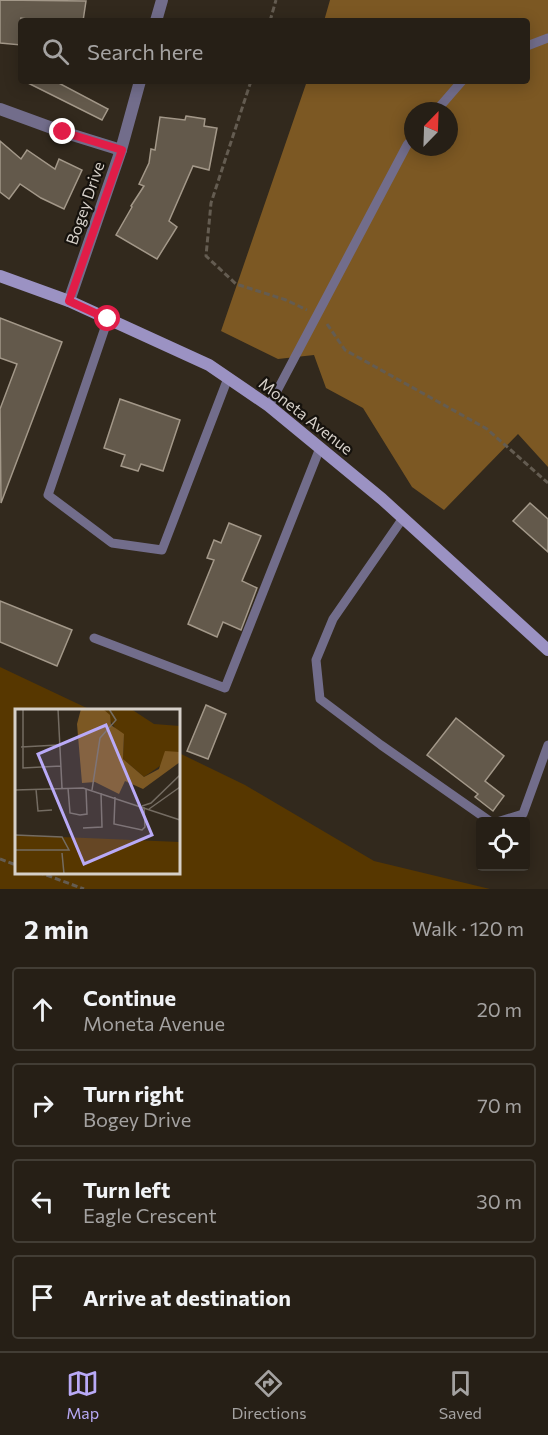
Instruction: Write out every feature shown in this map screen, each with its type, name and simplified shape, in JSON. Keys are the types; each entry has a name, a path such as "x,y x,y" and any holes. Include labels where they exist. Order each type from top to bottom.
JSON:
{"street":[{"path":"157,18 162,0"},
{"name":"Bogey Drive","path":"69,301 122,150 139,84"},
{"path":"0,109 122,150"},
{"name":"Moneta Avenue","path":"0,276 69,301 209,365 269,406 320,448 403,518 548,650"}],"lane":[{"path":"530,45 548,38"},
{"path":"444,102 459,84"},
{"path":"269,406 404,152"},
{"path":"108,319 48,495 112,543 162,550 228,378"},
{"path":"94,638 225,688 320,448"},
{"path":"403,518 333,619 316,660 320,699 484,817"},
{"path":"514,817 523,814 548,745"}],"path":[{"path":"271,18 276,0"},
{"path":"0,859 15,865"},
{"path":"41,874 84,889"}],"shaded area":[{"path":"330,0 548,0 548,467 518,434 444,510 412,487 363,408 326,388 314,355 278,359 221,331 306,84 530,84 530,18 325,18"},
{"path":"0,667 89,709 15,709 15,874 180,874 180,753 245,785 374,861 490,889 0,889"}],"building":[{"path":"0,0 86,1 83,18 18,18 18,45 0,43"},
{"path":"30,84 61,84 108,109 102,120"},
{"path":"186,116 205,119 204,126 217,128 209,170 193,166 169,221 177,227 157,259 116,235 144,186 139,184 149,163 151,149 155,150 160,117 185,120"},
{"path":"0,141 21,159 27,150 55,169 59,159 82,170 64,209 20,184 9,199 0,192"},
{"path":"0,318 62,342 1,503 0,409 17,364 0,358"},
{"path":"120,399 180,420 163,471 141,464 138,471 121,466 125,455 104,448"},
{"path":"530,503 548,519 548,552 513,521"},
{"path":"229,523 261,536 242,581 257,588 241,630 223,622 217,637 188,624 214,560 207,558 214,540 221,543"},
{"path":"0,601 72,630 57,666 0,642"},
{"path":"206,705 226,714 208,759 187,751"},
{"path":"456,718 504,756 485,781 504,796 493,811 475,797 478,794 427,755"}],"route":[{"path":"63,132 122,150 69,301 108,319"}]}
